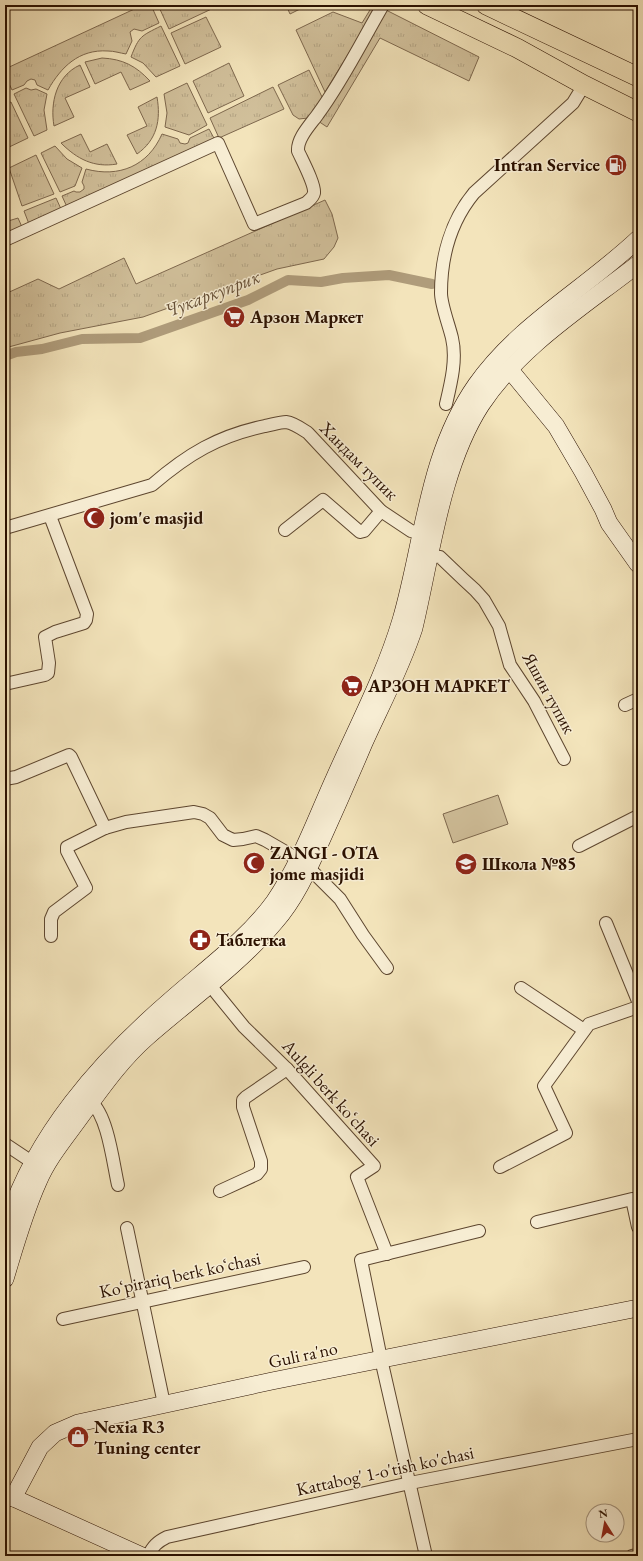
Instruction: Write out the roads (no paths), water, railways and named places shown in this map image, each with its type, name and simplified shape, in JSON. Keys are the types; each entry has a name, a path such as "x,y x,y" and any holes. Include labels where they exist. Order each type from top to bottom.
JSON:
{"main road":[{"path":"427,5 517,48 584,85 637,108"},
{"path":"486,5 638,77"},
{"path":"517,48 597,78 637,108"},
{"path":"383,687 411,581 429,494 444,448 460,413 476,385 500,355 524,333 638,239"},
{"path":"609,264 606,270 607,277 613,280 620,278"},
{"path":"5,1279 23,1220 38,1180 62,1142 91,1102 113,1073 144,1040 250,949 275,923 292,900 303,865 383,687 408,646 414,628 444,497 456,454 480,406 510,370 539,340 638,264"},
{"path":"510,370 556,426 583,472 609,523 637,558"},
{"path":"5,1230 32,1162 75,1098 102,1065 136,1030 237,942 265,914 303,865"},
{"name":"Guli ra'no","path":"9,1496 35,1454 46,1440 55,1432 78,1423 381,1359 638,1308"},
{"path":"9,1496 142,1556"}],"street":[{"path":"5,240 218,142 254,224 306,203 314,192 297,146 328,101 383,5"},
{"path":"446,404 451,386 454,349 440,294 448,242 455,224 464,205 474,193 574,103 584,85"},
{"name":"Хандам тупик","path":"5,528 152,485 200,449 226,437 252,429 286,422 308,433 381,512 411,531 420,533"},
{"path":"284,530 323,500 360,532 364,532 381,512"},
{"path":"5,684 48,672 49,663 45,637 84,623 87,618 87,614 50,516"},
{"name":"Яшин тупик","path":"430,556 440,557 484,600 499,626 510,665 534,702 564,759"},
{"path":"625,705 638,699"},
{"path":"7,776 69,756 71,757 105,828"},
{"path":"51,936 51,919 54,912 86,888 67,851 67,847 105,828 126,822 194,812 203,814 210,818 223,835 233,840 256,836 265,840 303,865 340,899 363,935 387,968"},
{"path":"579,846 638,816"},
{"path":"606,923 638,1000"},
{"name":"Aulgli berk koʻchasi","path":"209,984 244,1027 287,1069 374,1166 357,1177 387,1254"},
{"path":"521,988 584,1030"},
{"path":"500,1167 566,1133 544,1086 589,1024 638,1007"},
{"path":"220,1191 257,1174 260,1169 261,1161 243,1107 243,1100 287,1069"},
{"path":"91,1102 98,1107 105,1125 118,1186"},
{"path":"5,1144 32,1162"},
{"path":"537,1222 632,1199 638,1227"},
{"path":"127,1228 164,1404"},
{"path":"426,1556 381,1359 361,1260 479,1230"},
{"name":"Koʻpirariq berk koʻchasi","path":"64,1318 304,1267"},
{"name":"Kattabog' 1-o'tish ko'chasi","path":"148,1556 154,1545 167,1537 410,1483 638,1439"},
{"path":"632,1556 638,1555"}],"waterway":[{"name":"Чукаркуприк","path":"5,356 16,352 42,349 82,339 140,338 248,300 288,280 321,282 343,278 389,275 432,284"}],"place":[{"name":"Intran Service","path":"616,165"},
{"name":"Арзон Маркет","path":"234,317"},
{"name":"jom'e masjid","path":"94,518"},
{"name":"АРЗОН МАРКЕТ","path":"352,686"},
{"name":"ZANGI - OTA jome masjidi","path":"254,863"},
{"name":"Школа №85","path":"466,864"},
{"name":"Таблетка","path":"200,940"},
{"name":"Nexia R3 Tuning center","path":"78,1437"}]}
